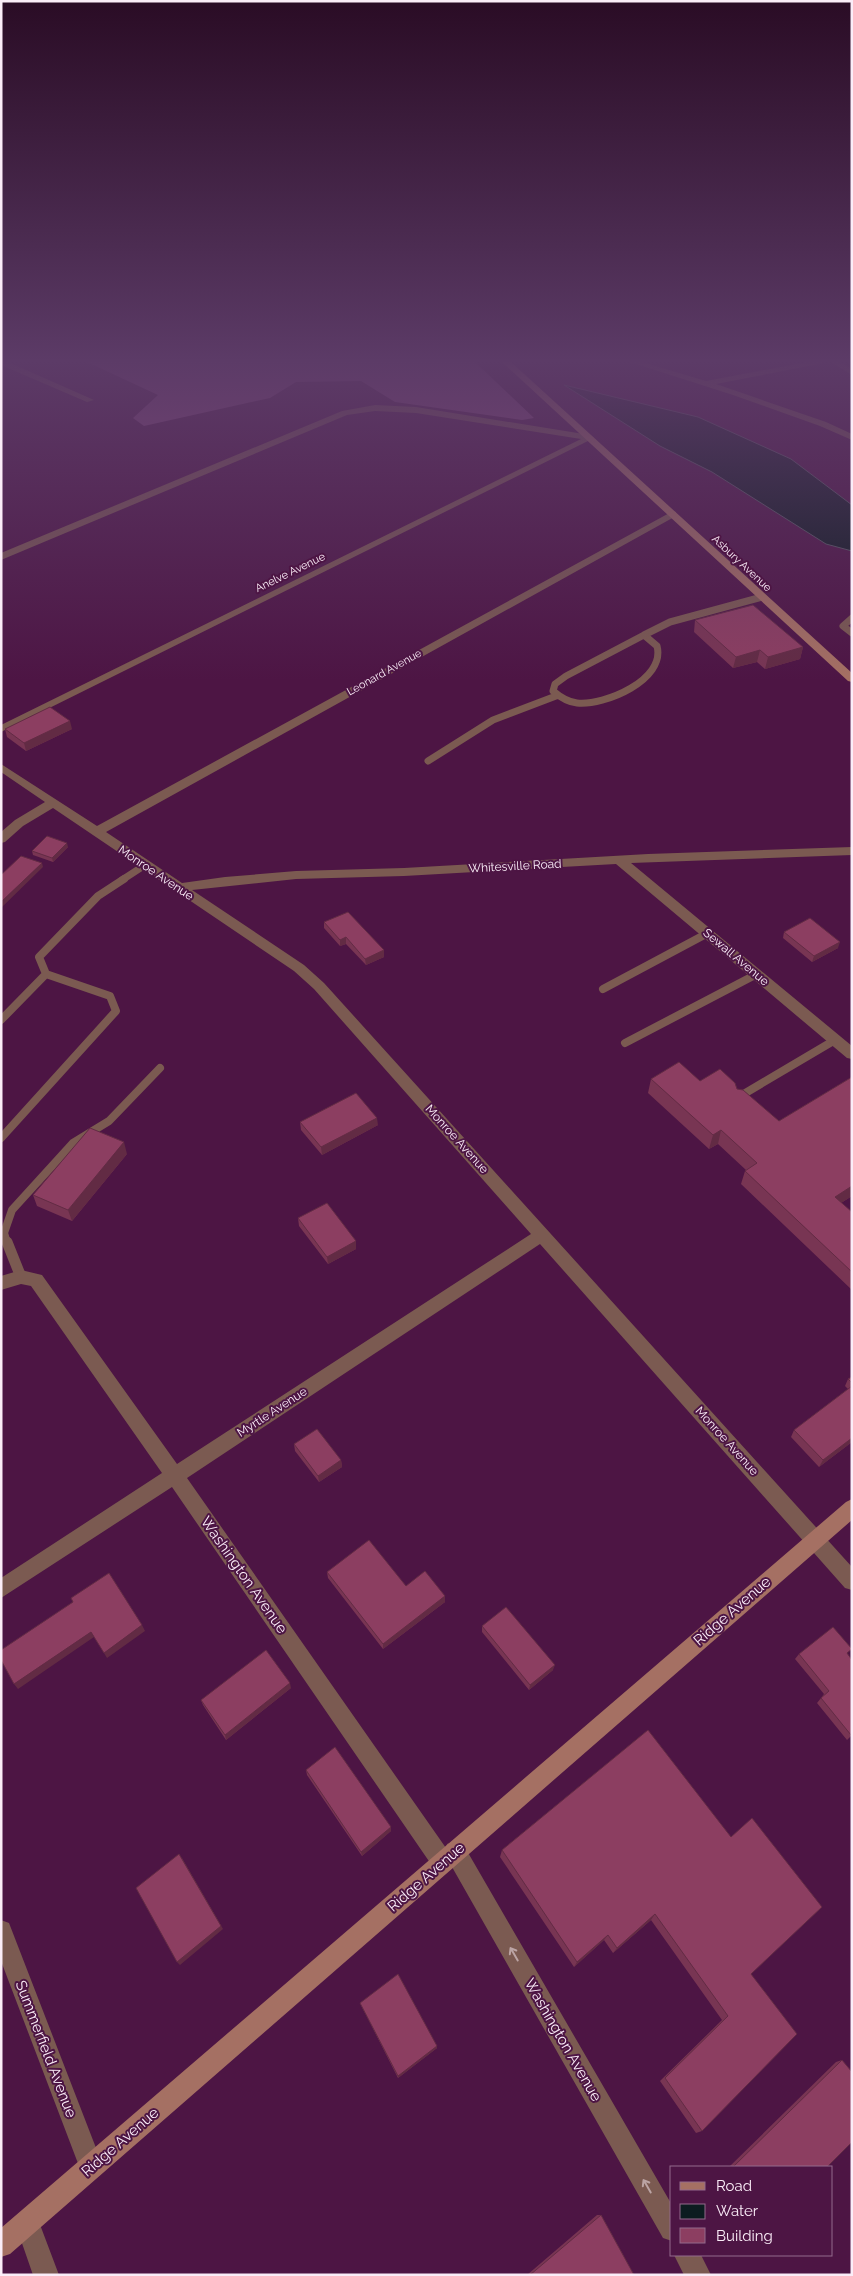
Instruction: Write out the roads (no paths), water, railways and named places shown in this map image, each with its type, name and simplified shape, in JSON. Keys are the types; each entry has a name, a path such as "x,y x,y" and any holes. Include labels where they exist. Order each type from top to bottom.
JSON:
{"main road":[{"name":"Asbury Avenue","path":"623,468 852,679"},
{"name":"Ridge Avenue","path":"1,2245 852,1508"}],"street":[{"path":"1,556 211,468"},
{"name":"Anelve Avenue","path":"1,729 529,468"},
{"name":"Leonard Avenue","path":"96,832 673,514"},
{"name":"Monroe Avenue","path":"1,767 299,968 319,986 852,1581"},
{"path":"1,839 19,823 53,802"},
{"name":"Whitesville Road","path":"178,888 296,874 404,872 619,860 852,851"},
{"name":"Sewall Avenue","path":"619,860 852,1054"},
{"name":"Myrtle Avenue","path":"1,1590 542,1235"},
{"path":"1,1283 22,1277"},
{"name":"Washington Avenue","path":"22,1277 36,1280 449,1857 670,2226"},
{"name":"Summerfield Avenue","path":"1,1931 91,2166"},
{"path":"28,2223 46,2275"},
{"path":"688,2256 698,2275"}],"lane":[{"path":"644,635 657,646 659,656 655,666 640,683 626,692 589,703 575,704 556,696 552,691 555,684 566,676 644,635 670,622 762,597"},
{"path":"852,618 843,626 852,633"},
{"path":"428,761 493,720 556,696"},
{"path":"1,1138 116,1011 110,996 46,974 39,956 98,896 144,865"},
{"path":"603,989 708,933"},
{"path":"1,1020 46,974"},
{"path":"625,1043 756,974"},
{"path":"737,1098 835,1040"},
{"path":"22,1277 11,1256 4,1232 12,1210 73,1143 109,1120 160,1068"}],"water":[{"path":"704,468 803,468 852,505 852,551 826,544"}]}
